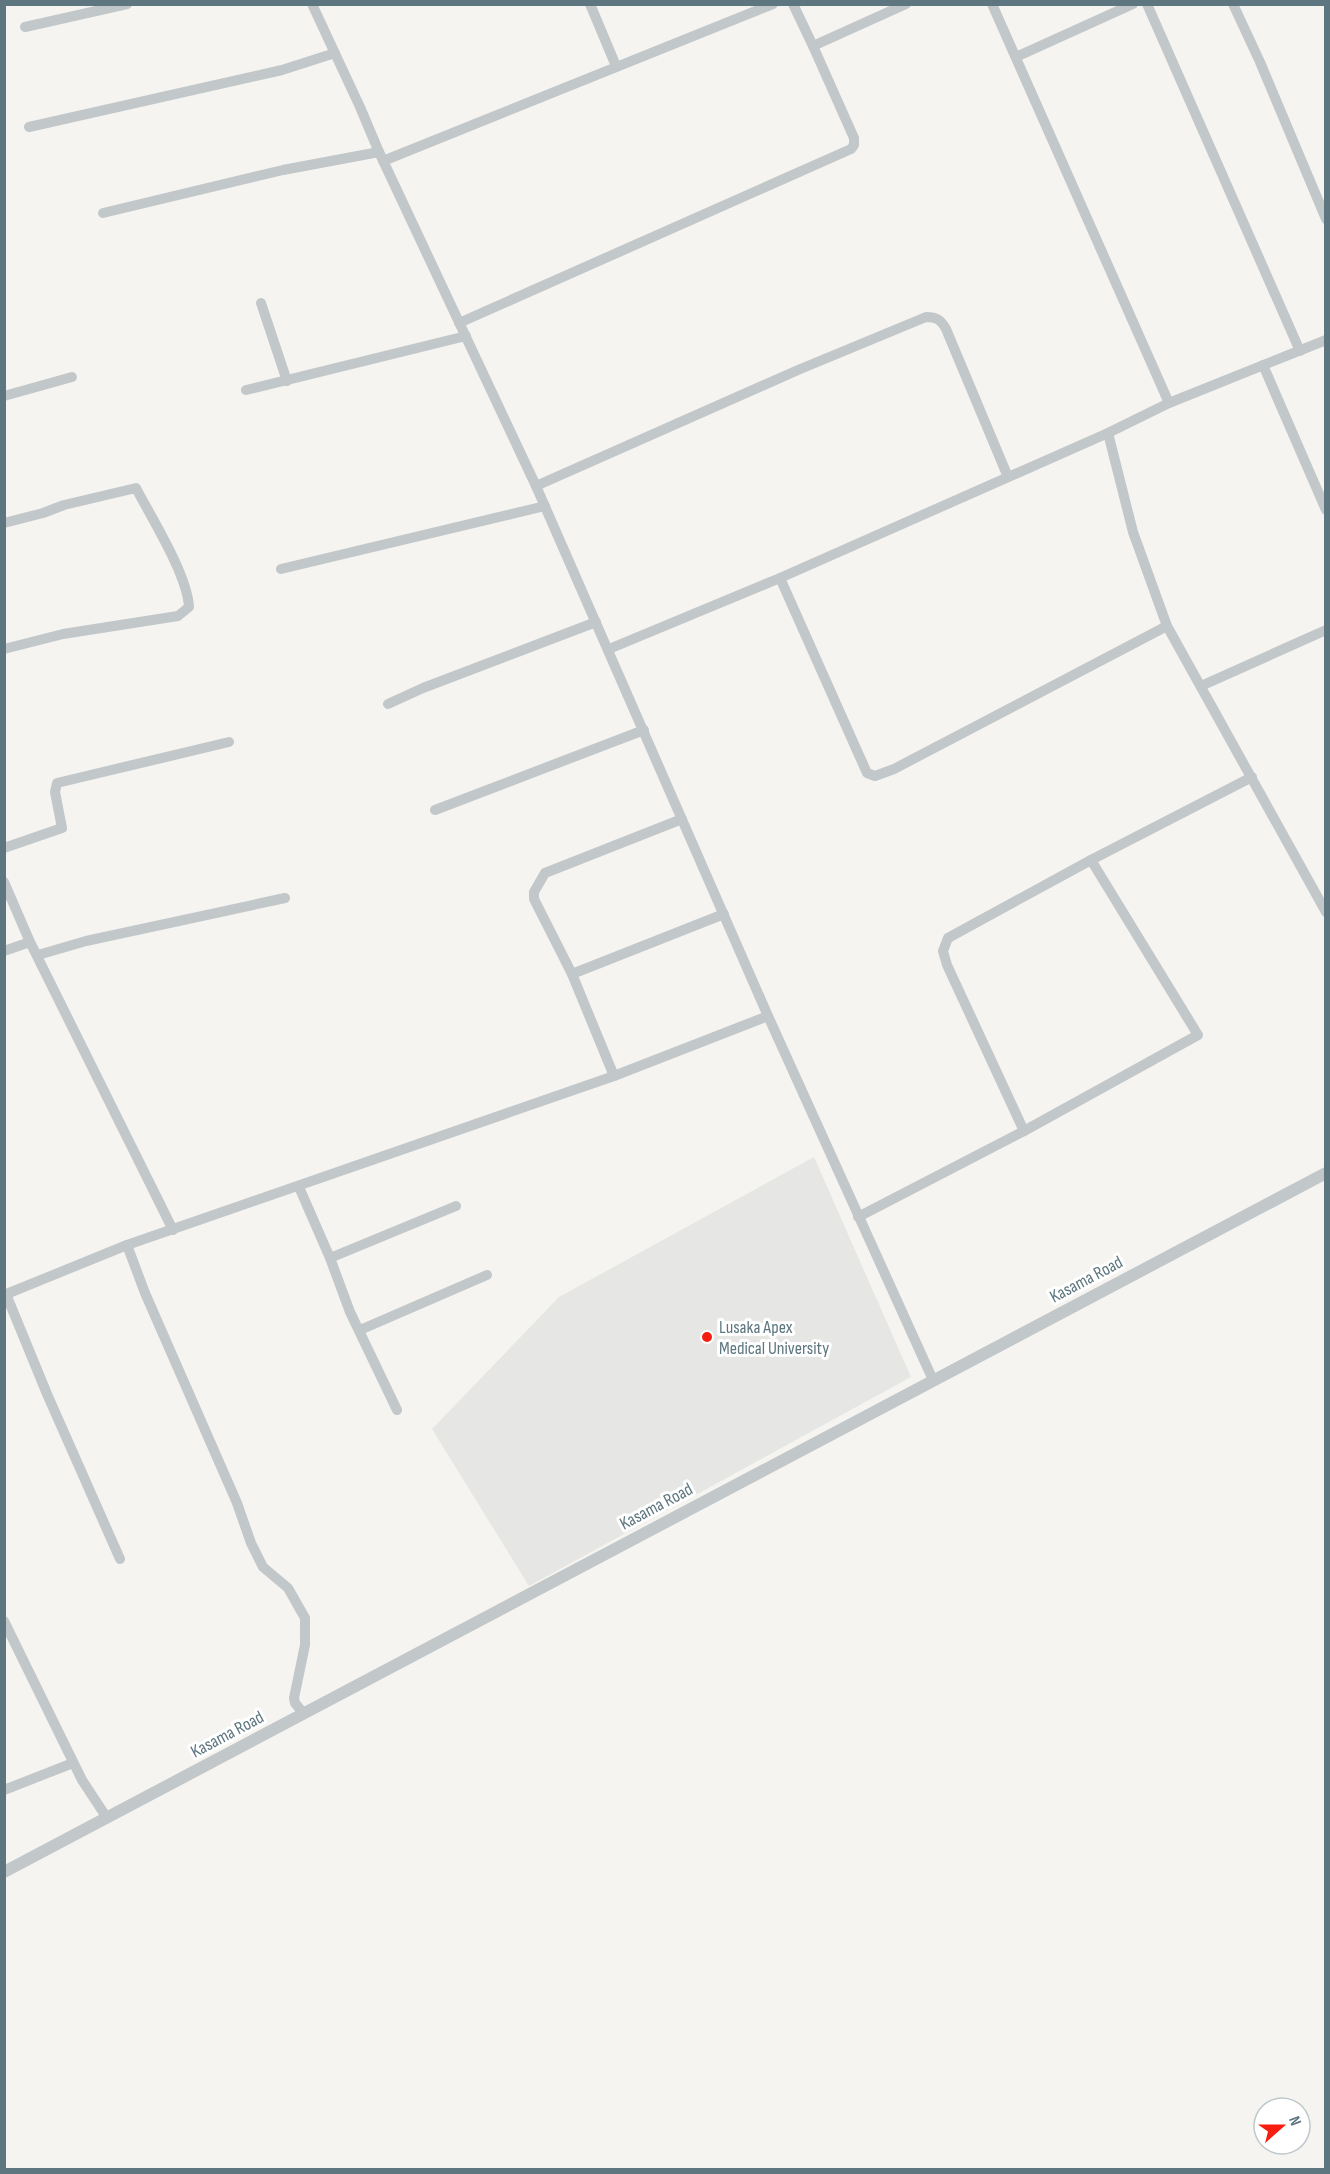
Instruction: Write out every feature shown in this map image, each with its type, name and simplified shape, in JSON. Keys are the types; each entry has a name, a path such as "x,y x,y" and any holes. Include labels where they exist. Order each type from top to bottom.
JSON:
{"street":[{"path":"25,27 128,4"},
{"path":"312,4 536,486 768,1016 933,1380"},
{"path":"590,4 616,66"},
{"path":"103,213 259,176 381,156 773,4"},
{"path":"459,323 851,149 854,145 854,138 793,4"},
{"path":"813,46 906,4"},
{"path":"992,4 1169,403"},
{"path":"1016,57 1133,4"},
{"path":"1147,4 1300,351"},
{"path":"1233,4 1326,219"},
{"path":"29,127 282,70 335,53"},
{"path":"261,303 287,381"},
{"path":"536,486 798,370 926,317 935,317 942,321 1008,477"},
{"path":"246,390 465,336"},
{"path":"609,649 780,578 1108,433 1169,403 1326,340"},
{"path":"1263,365 1326,510"},
{"path":"4,396 72,377"},
{"path":"1108,433 1133,532 1167,626 1326,912"},
{"path":"4,523 64,505 136,488 179,571 188,595 189,607 178,615 63,634 4,649"},
{"path":"280,569 545,506"},
{"path":"780,578 867,773 875,776 894,769 1167,626"},
{"path":"388,704 423,688 596,622"},
{"path":"1202,686 1326,630"},
{"path":"435,810 644,730"},
{"path":"4,848 62,828 55,792 57,783 229,742"},
{"path":"1024,1131 952,976 943,951 948,938 1091,860 1252,777"},
{"path":"614,1076 572,974 534,899 534,892 545,873 682,819"},
{"path":"858,1217 1024,1131 1198,1035 1091,860"},
{"path":"4,882 30,942 173,1230"},
{"path":"38,956 86,941 285,898"},
{"path":"572,974 724,914"},
{"path":"4,951 30,942"},
{"path":"120,1559 5,1295 128,1245 614,1076 768,1016"},
{"name":"Kasama Road","path":"4,1872 1326,1173"},
{"path":"298,1187 330,1258 350,1312 397,1410"},
{"path":"330,1258 456,1206"},
{"path":"128,1245 145,1293 237,1503 251,1543 263,1567 288,1588 305,1618 306,1645 294,1698 295,1703 304,1714"},
{"path":"360,1330 487,1275"},
{"path":"4,1621 82,1780 107,1818"},
{"path":"4,1790 73,1762"}],"shaded area":[{"name":"Lusaka Apex Medical University","path":"814,1157 911,1377 529,1586 432,1429 559,1297"}],"place":[{"name":"Lusaka Apex Medical University","path":"707,1337"}]}
